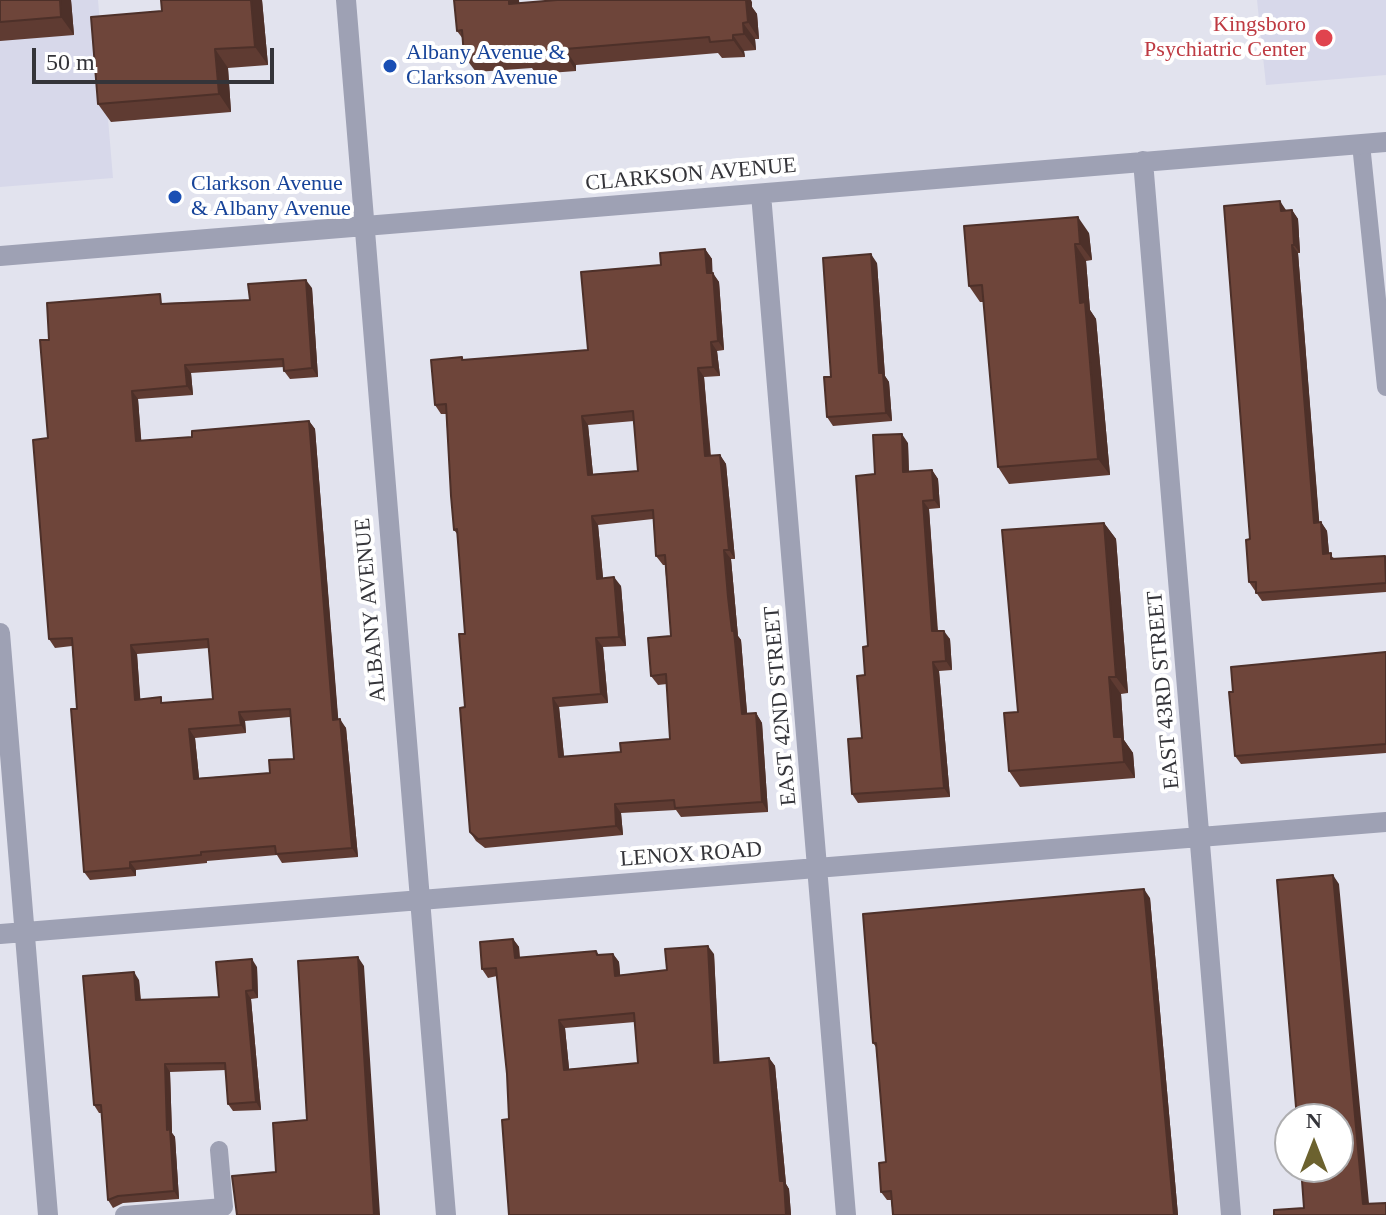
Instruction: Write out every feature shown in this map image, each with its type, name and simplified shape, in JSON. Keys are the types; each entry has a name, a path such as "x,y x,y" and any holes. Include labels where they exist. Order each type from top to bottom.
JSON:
{"street":[{"name":"ALBANY AVENUE","path":"346,0 446,1215"},
{"name":"CLARKSON AVENUE","path":"0,256 1386,142"},
{"name":"EAST 43RD STREET","path":"1143,161 1231,1215"},
{"name":"EAST 42ND STREET","path":"761,194 846,1215"},
{"path":"0,633 48,1215"},
{"name":"LENOX ROAD","path":"0,934 1386,822"}],"lane":[{"path":"1361,144 1386,387"},
{"path":"124,1215 224,1211 219,1150"}],"shaded area":[{"path":"0,0 98,0 113,178 0,187"},
{"name":"Kingsboro Psychiatric Center","path":"1257,0 1386,0 1386,75 1266,85"}],"building":[{"path":"0,0 60,0 61,17 0,22"},
{"path":"161,0 251,0 255,47 215,49 219,94 98,104 91,17 162,11"},
{"path":"454,0 509,0 509,4 557,0 746,0 748,22 743,23 744,34 733,35 733,40 710,42 709,37 565,49 565,54 524,58 524,52 464,56 462,30 457,31"},
{"path":"1280,201 1281,211 1292,210 1292,245 1314,523 1321,522 1323,554 1331,553 1331,559 1385,556 1386,583 1256,593 1256,582 1249,582 1246,540 1250,539 1224,206"},
{"path":"1078,217 1080,244 1075,244 1080,303 1085,302 1098,459 998,467 982,285 969,286 964,226"},
{"path":"705,249 707,273 713,273 718,341 711,342 713,367 698,368 705,456 720,455 729,550 724,550 742,714 756,713 762,802 675,808 674,800 615,804 616,826 478,839 470,832 460,708 465,707 459,634 465,634 457,529 454,530 451,496 446,404 435,405 431,360 588,350 581,272 661,265 660,253","holes":["633,411 638,471 588,475 582,416","653,510 656,556 665,555 671,636 648,638 651,676 666,674 670,739 620,743 621,752 559,757 553,698 601,694 596,638 619,637 614,577 597,579 592,516"]},
{"path":"871,254 879,373 883,373 886,413 827,417 824,377 831,377 823,258"},
{"path":"306,280 312,368 284,371 283,359 185,365 187,386 132,391 136,441 192,437 192,431 309,421 333,720 340,719 352,848 276,854 275,846 201,852 201,855 130,862 130,868 84,872 71,709 77,709 72,638 49,639 33,440 48,438 40,340 49,340 47,303 160,294 161,304 250,300 248,284","holes":["208,639 213,699 161,703 161,697 135,700 131,645","290,709 294,759 269,760 270,773 194,779 189,729 241,725 239,712"]},
{"path":"902,434 903,472 932,470 934,500 923,501 932,631 944,631 946,661 933,662 944,788 852,794 848,739 862,738 857,676 865,675 863,647 868,646 856,476 875,474 873,435"},
{"path":"1104,523 1116,677 1109,677 1114,737 1122,737 1124,762 1009,771 1004,713 1018,712 1002,530"},
{"path":"1386,652 1386,744 1235,756 1229,692 1233,692 1231,667"},
{"path":"1333,875 1354,1103 1296,1103 1277,880"},
{"path":"1144,889 1174,1215 893,1215 891,1191 881,1192 879,1163 886,1162 863,914"},
{"path":"513,939 515,958 596,951 597,955 613,954 615,976 667,970 665,949 708,946 714,1063 769,1058 786,1215 509,1215 502,1120 509,1119 507,1074 496,968 482,969 480,942","holes":["634,1013 638,1063 564,1070 559,1020"]},
{"path":"358,957 374,1215 237,1215 232,1176 276,1172 273,1123 307,1120 298,961"},
{"path":"252,959 253,990 246,991 256,1102 228,1104 225,1063 165,1064 167,1130 170,1129 174,1191 118,1196 108,1200 101,1105 94,1105 83,976 134,972 136,1000 219,997 216,962"},
{"path":"1354,1105 1363,1204 1386,1203 1386,1215 1274,1215 1274,1210 1304,1208 1302,1183 1354,1183"}],"place":[{"name":"Kingsboro Psychiatric Center","path":"1324,38"},
{"name":"Albany Avenue & Clarkson Avenue","path":"390,66"},
{"name":"Clarkson Avenue & Albany Avenue","path":"175,197"}]}
